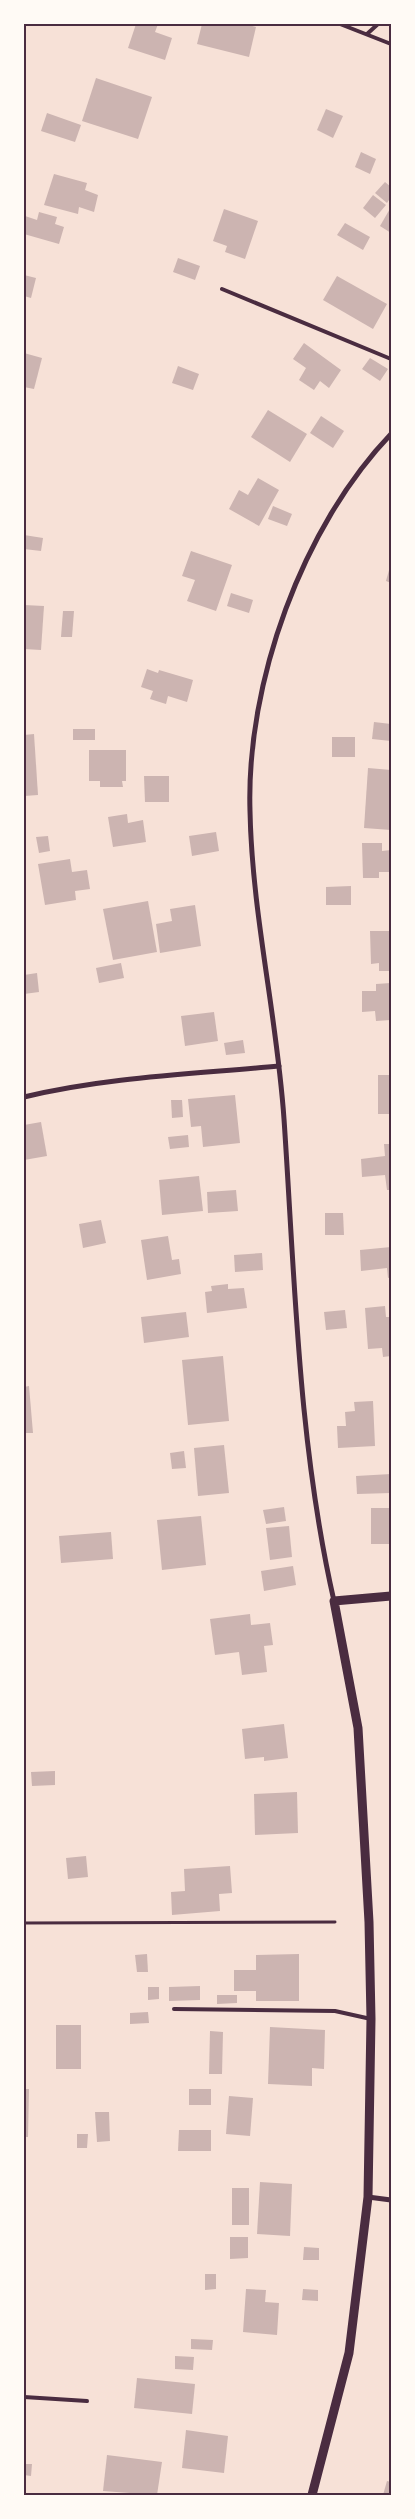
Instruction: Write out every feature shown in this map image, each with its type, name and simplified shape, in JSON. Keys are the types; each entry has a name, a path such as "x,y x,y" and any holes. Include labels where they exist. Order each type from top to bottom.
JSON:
{"street":[{"path":"312,2495 349,2353 368,2198 372,2019 370,1922 358,1728 310,1473 294,1292 279,1066 254,864 250,811 250,766 258,715 270,663 285,613 309,552 337,502 370,457 391,434"},
{"path":"24,1097 52,1090 99,1084 279,1066"},
{"path":"334,1600 391,1596"},
{"path":"368,2198 391,2200"}],"lane":[{"path":"340,24 391,44"},
{"path":"367,34 378,24"},
{"path":"222,289 391,359"},
{"path":"174,2009 335,2011 372,2019"},
{"path":"24,2398 87,2401"}],"path":[{"path":"24,1923 335,1922"}],"building":[{"path":"136,24 158,24 155,32 172,38 165,60 128,48"},
{"path":"202,24 245,24 256,27 249,57 197,44"},
{"path":"96,78 152,97 138,139 82,121"},
{"path":"326,109 343,116 333,138 317,130"},
{"path":"47,113 81,125 75,142 41,131"},
{"path":"361,152 376,159 370,174 355,167"},
{"path":"54,174 87,183 85,190 98,195 94,212 79,207 78,214 44,205"},
{"path":"385,182 391,187 391,197 387,203 375,193"},
{"path":"373,195 386,205 375,218 363,208"},
{"path":"391,207 391,233 380,226"},
{"path":"224,209 258,221 245,259 225,252 227,246 213,241"},
{"path":"39,212 57,217 55,224 64,227 59,244 24,234 25,216 37,220"},
{"path":"345,223 370,237 363,250 337,235"},
{"path":"178,258 200,266 195,280 173,272"},
{"path":"24,275 36,278 31,298 24,296"},
{"path":"337,276 387,304 373,329 323,300"},
{"path":"304,343 341,370 329,388 320,381 314,390 299,380 306,368 293,359"},
{"path":"24,353 42,358 34,389 24,387"},
{"path":"370,358 388,369 380,381 362,369"},
{"path":"178,366 199,374 193,390 172,383"},
{"path":"268,410 307,434 290,462 251,437"},
{"path":"321,416 344,431 333,448 310,433"},
{"path":"258,478 279,490 259,526 229,509 239,490 248,495"},
{"path":"273,506 292,514 287,526 268,519"},
{"path":"24,535 43,538 41,551 24,549"},
{"path":"191,551 232,565 216,611 187,601 195,580 182,576"},
{"path":"391,563 391,583 386,581"},
{"path":"231,593 253,600 249,613 227,606"},
{"path":"24,605 44,606 41,650 24,649"},
{"path":"63,611 74,611 72,637 61,637"},
{"path":"147,669 158,673 159,670 193,680 187,702 168,696 166,704 150,699 153,691 141,687"},
{"path":"374,722 391,724 391,741 372,739"},
{"path":"73,729 95,729 95,740 73,740"},
{"path":"34,734 38,795 24,796 24,735"},
{"path":"332,737 355,737 355,757 332,757"},
{"path":"89,750 126,750 126,781 122,781 123,787 100,787 100,781 89,781"},
{"path":"368,768 391,770 391,830 364,828"},
{"path":"144,776 169,776 169,802 145,802"},
{"path":"127,814 128,823 143,820 146,842 113,847 108,817"},
{"path":"216,832 219,851 192,856 189,836"},
{"path":"48,836 50,851 39,853 36,837"},
{"path":"362,843 382,843 382,851 391,850 391,872 379,872 379,878 363,878"},
{"path":"70,859 72,872 87,870 90,889 75,891 76,900 45,905 38,864"},
{"path":"351,886 351,905 326,905 326,887"},
{"path":"148,901 157,952 113,960 103,909"},
{"path":"195,905 201,946 160,953 156,924 172,921 170,909"},
{"path":"370,931 391,931 391,971 379,971 379,963 371,964"},
{"path":"121,963 124,978 99,983 96,968"},
{"path":"37,973 39,992 24,994 24,975"},
{"path":"391,983 391,1020 376,1021 375,1011 362,1012 362,991 376,991 376,984"},
{"path":"214,1012 218,1041 185,1046 181,1016"},
{"path":"243,1040 245,1053 226,1055 224,1043"},
{"path":"378,1075 391,1075 391,1114 378,1114"},
{"path":"235,1095 240,1143 203,1147 201,1126 191,1127 188,1099"},
{"path":"171,1100 182,1100 183,1117 172,1118"},
{"path":"41,1122 47,1156 24,1160 24,1125"},
{"path":"188,1135 189,1147 170,1149 168,1137"},
{"path":"384,1144 391,1144 391,1190 387,1190 385,1175 362,1177 361,1159 385,1156"},
{"path":"199,1176 203,1211 162,1215 159,1180"},
{"path":"236,1190 238,1211 208,1213 207,1192"},
{"path":"325,1213 343,1213 344,1235 325,1235"},
{"path":"101,1220 106,1243 83,1248 79,1224"},
{"path":"168,1236 172,1260 179,1259 181,1274 147,1280 141,1240"},
{"path":"391,1247 391,1277 388,1278 387,1268 361,1271 360,1250"},
{"path":"262,1253 263,1270 235,1272 234,1255"},
{"path":"228,1284 228,1289 244,1288 247,1308 207,1313 205,1292 212,1291 211,1286"},
{"path":"385,1306 386,1317 391,1317 391,1356 383,1357 382,1348 368,1349 365,1308"},
{"path":"345,1310 347,1328 326,1330 324,1312"},
{"path":"186,1312 189,1337 144,1343 141,1317"},
{"path":"223,1356 229,1421 188,1425 182,1360"},
{"path":"29,1386 33,1433 24,1433 24,1387"},
{"path":"373,1401 375,1446 338,1448 337,1426 346,1426 345,1412 355,1411 354,1402"},
{"path":"224,1445 229,1493 198,1496 194,1448"},
{"path":"184,1451 186,1468 172,1469 170,1453"},
{"path":"391,1474 391,1493 357,1494 356,1476"},
{"path":"284,1507 286,1521 266,1524 263,1510"},
{"path":"371,1508 391,1508 391,1544 371,1544"},
{"path":"201,1516 206,1565 162,1570 157,1520"},
{"path":"289,1526 292,1557 270,1560 266,1528"},
{"path":"111,1532 113,1559 61,1563 59,1536"},
{"path":"293,1566 296,1585 264,1591 261,1571"},
{"path":"250,1614 251,1625 270,1623 273,1645 264,1646 267,1672 242,1675 239,1652 215,1655 210,1619"},
{"path":"284,1724 288,1758 264,1761 264,1757 245,1759 242,1729"},
{"path":"55,1771 55,1785 32,1786 31,1772"},
{"path":"297,1792 298,1833 255,1835 254,1794"},
{"path":"86,1856 88,1877 68,1879 66,1858"},
{"path":"230,1866 232,1893 219,1894 220,1911 172,1915 171,1892 185,1891 184,1869"},
{"path":"147,1954 148,1972 137,1972 135,1955"},
{"path":"299,1954 299,2001 256,2001 256,1991 234,1991 234,1970 256,1970 256,1955"},
{"path":"200,1986 200,2000 169,2001 169,1987"},
{"path":"148,1987 159,1987 159,1999 148,2000"},
{"path":"217,1995 237,1995 237,2003 217,2004"},
{"path":"148,2012 149,2023 130,2024 130,2013"},
{"path":"56,2025 81,2025 81,2069 56,2069"},
{"path":"270,2027 325,2030 324,2069 312,2068 312,2086 268,2084"},
{"path":"210,2031 223,2032 222,2074 209,2074"},
{"path":"24,2089 29,2089 28,2137 24,2137"},
{"path":"189,2089 211,2089 211,2105 189,2105"},
{"path":"229,2096 253,2098 250,2136 226,2134"},
{"path":"95,2112 109,2112 110,2141 97,2142"},
{"path":"179,2130 211,2130 211,2151 178,2151"},
{"path":"77,2134 88,2134 87,2148 77,2148"},
{"path":"24,2149 26,2149 26,2161 24,2161"},
{"path":"260,2182 292,2184 290,2236 257,2234"},
{"path":"232,2188 249,2188 249,2225 232,2225"},
{"path":"230,2237 248,2237 248,2258 230,2259"},
{"path":"304,2247 319,2248 319,2260 303,2260"},
{"path":"205,2274 216,2274 216,2289 205,2290"},
{"path":"246,2289 266,2290 265,2302 279,2303 277,2335 243,2332"},
{"path":"303,2289 318,2290 318,2301 302,2300"},
{"path":"191,2339 213,2340 212,2350 191,2349"},
{"path":"175,2356 194,2357 193,2370 175,2369"},
{"path":"137,2378 195,2384 192,2414 134,2408"},
{"path":"186,2430 228,2436 224,2473 182,2468"},
{"path":"107,2455 162,2462 157,2495 103,2491"},
{"path":"24,2464 32,2464 31,2476 24,2475"},
{"path":"387,2481 391,2482 391,2495 383,2495"}]}
